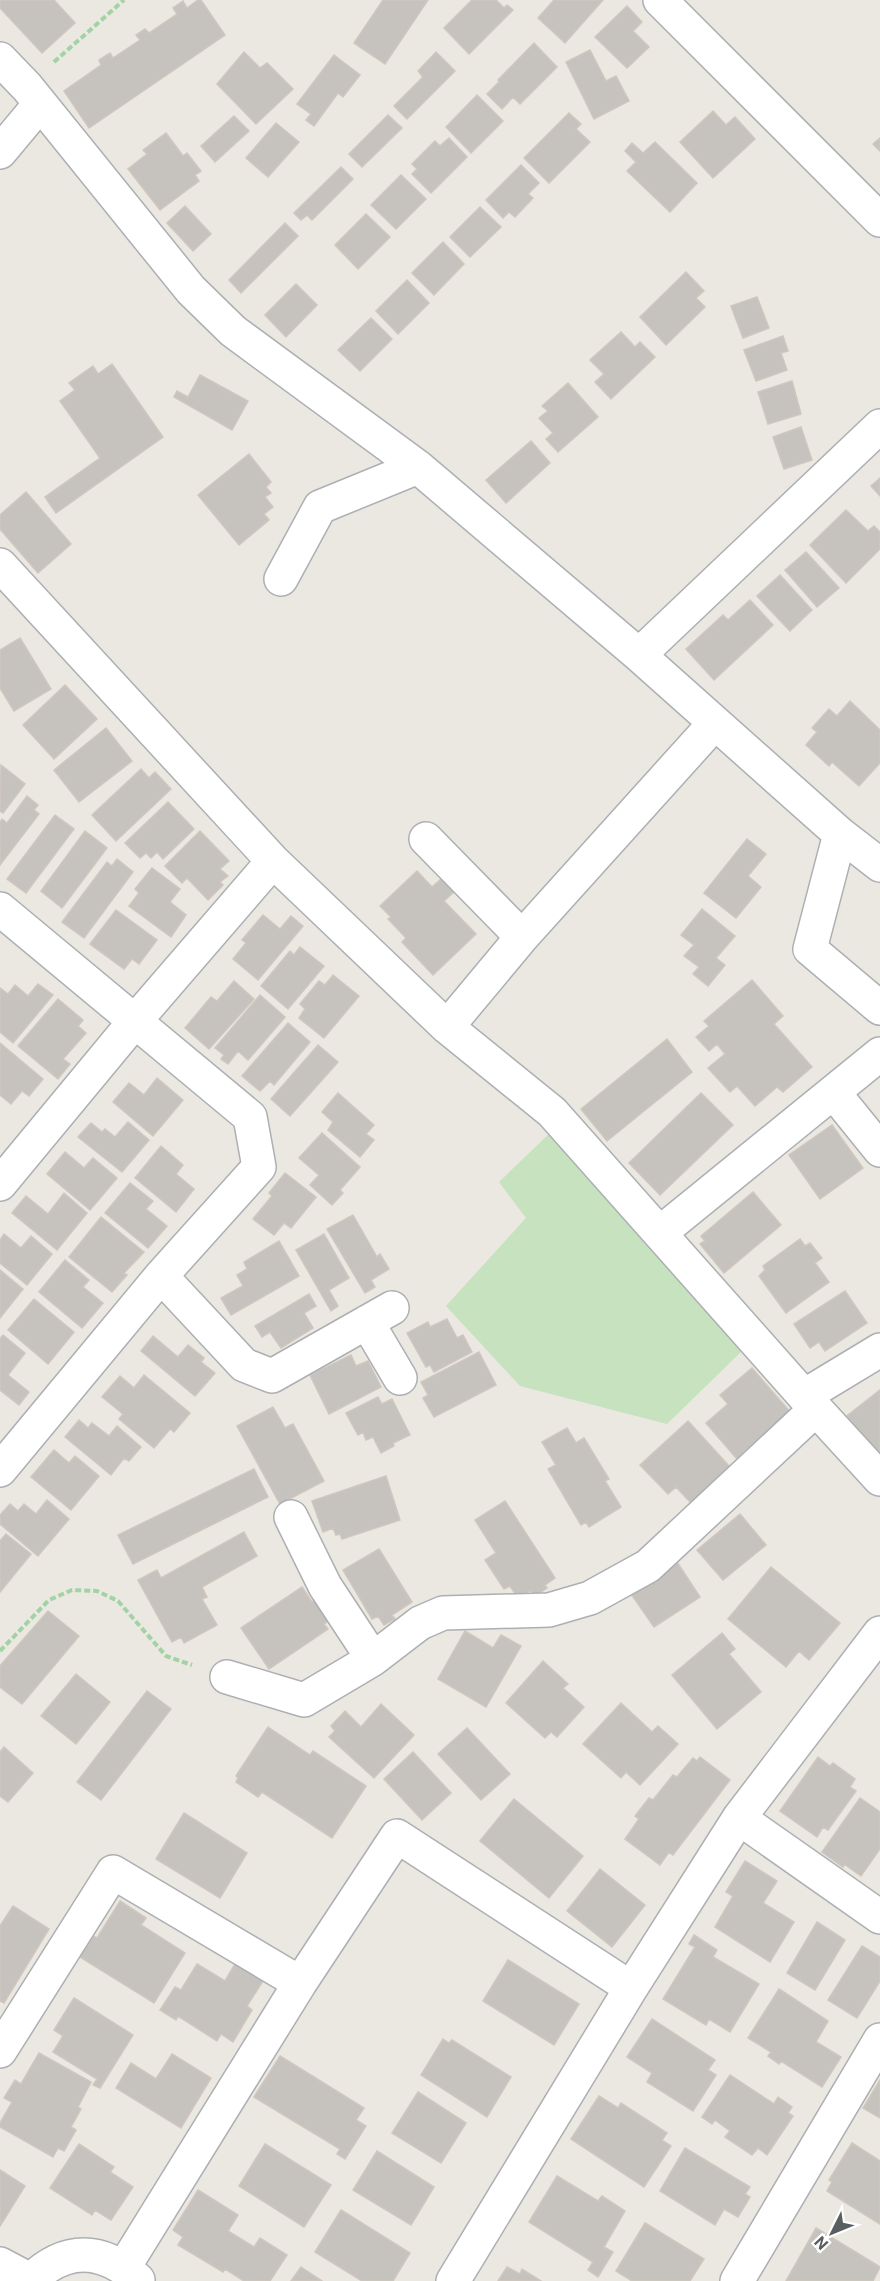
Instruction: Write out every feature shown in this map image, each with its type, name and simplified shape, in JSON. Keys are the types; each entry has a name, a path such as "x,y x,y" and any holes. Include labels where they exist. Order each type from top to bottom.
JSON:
{"street":[{"path":"660,0 880,220"},
{"path":"0,59 34,95 191,290 232,331 418,467 639,655 840,834 880,865"},
{"path":"0,152 34,95"},
{"path":"639,655 880,426"},
{"path":"281,579 320,507 418,467"},
{"path":"0,565 273,861 447,1027 552,1112 880,1479"},
{"path":"447,1027 522,937 714,724"},
{"path":"840,834 810,949 880,1008"},
{"path":"426,839 522,937"},
{"path":"0,1185 273,861"},
{"path":"0,909 250,1117 259,1167 161,1276 0,1470"},
{"path":"661,1232 880,1054"},
{"path":"834,1093 880,1150"},
{"path":"161,1276 244,1365 272,1376 379,1315 400,1378"},
{"path":"227,1677 304,1700 373,1659 420,1623 442,1612 549,1610 590,1598 648,1566 810,1403 880,1350"},
{"path":"291,1517 325,1586 373,1659"},
{"path":"453,2281 631,1988 739,1818 880,1633"},
{"path":"739,1818 880,1917"},
{"path":"0,2264 30,2281 46,2266 64,2257 85,2254 105,2258 131,2274 300,1983 397,1836 631,1988"},
{"path":"0,2051 113,1872 300,1983"},
{"path":"737,2281 880,2040"}],"path":[{"path":"34,95 124,0"},
{"path":"0,1651 49,1600 72,1590 97,1591 118,1601 166,1656 227,1677"}],"green space":[{"path":"550,1133 746,1347 667,1424 520,1386 446,1306 526,1218 499,1182"}],"building":[{"path":"0,0 54,0 75,23 42,53 0,8"},
{"path":"201,0 225,35 89,128 64,91 101,65 99,60 110,53 113,58 140,40 136,35 145,29 149,33 177,14 173,8 183,1 187,8"},
{"path":"383,0 428,0 385,64 354,43"},
{"path":"472,0 496,0 504,8 507,5 513,10 469,54 444,28"},
{"path":"554,0 603,0 565,43 538,18"},
{"path":"627,6 642,22 633,31 649,47 627,68 595,37"},
{"path":"534,43 557,67 520,104 513,97 502,109 487,94"},
{"path":"590,50 606,81 616,76 629,101 594,119 566,62"},
{"path":"244,52 260,68 267,63 293,89 256,124 217,84"},
{"path":"436,52 455,71 407,119 394,106 423,77 418,71"},
{"path":"334,55 360,75 343,97 338,93 314,126 306,120 311,114 297,104"},
{"path":"477,95 503,121 471,153 446,127"},
{"path":"713,111 726,125 735,117 755,139 713,178 680,142"},
{"path":"569,113 581,124 576,129 590,142 549,183 524,158"},
{"path":"388,115 402,128 362,167 349,154"},
{"path":"234,116 249,131 215,162 201,146"},
{"path":"276,123 299,142 268,177 246,158"},
{"path":"166,133 183,156 187,153 201,171 195,175 199,181 160,210 128,169 147,154 143,150"},
{"path":"449,138 467,157 431,193 412,174 417,169 412,164 435,141 440,146"},
{"path":"880,138 880,151 873,144"},
{"path":"655,142 697,183 670,212 627,171 636,162 625,151 632,143 643,153"},
{"path":"521,165 539,183 528,194 533,198 515,217 509,212 503,218 486,200"},
{"path":"341,167 353,179 312,220 307,215 301,220 294,213"},
{"path":"401,175 426,199 396,229 371,205"},
{"path":"185,206 211,234 193,251 167,223"},
{"path":"480,207 501,227 470,257 450,237"},
{"path":"366,214 390,237 358,269 335,245"},
{"path":"285,223 298,236 241,293 229,280"},
{"path":"443,242 464,264 434,295 412,273"},
{"path":"686,272 704,291 696,298 705,307 666,345 640,317"},
{"path":"407,280 429,303 398,334 376,311"},
{"path":"296,284 317,305 286,337 265,315"},
{"path":"757,297 769,328 743,338 731,306"},
{"path":"371,318 392,339 360,371 338,350"},
{"path":"621,332 635,347 640,342 655,357 611,399 595,382 604,374 590,360"},
{"path":"783,336 788,351 781,353 787,370 756,381 744,350"},
{"path":"112,364 163,437 56,513 45,497 100,458 60,401 75,390 69,383 93,366 98,374"},
{"path":"200,375 248,401 232,430 174,397 177,391 188,397"},
{"path":"792,381 801,414 768,424 758,392"},
{"path":"568,383 598,417 558,452 546,439 553,433 539,418 548,411 542,406"},
{"path":"801,427 812,460 784,469 773,437"},
{"path":"531,441 550,463 506,503 486,480"},
{"path":"249,454 271,482 266,487 271,493 265,497 273,507 264,514 269,520 239,545 198,495"},
{"path":"880,478 880,496 871,486"},
{"path":"26,492 71,544 38,573 0,529 0,515"},
{"path":"846,510 868,531 874,526 880,532 880,549 846,583 810,545"},
{"path":"806,552 839,588 817,607 785,570"},
{"path":"780,575 812,610 790,631 757,596"},
{"path":"750,600 773,625 714,680 686,649 723,615 728,620"},
{"path":"20,638 51,689 14,711 0,688 0,650"},
{"path":"65,685 97,719 54,759 23,725"},
{"path":"850,701 880,730 880,763 859,786 832,762 829,766 806,745 817,732 812,728 829,709 837,716"},
{"path":"106,728 132,761 79,802 54,770"},
{"path":"1,765 25,784 3,813 0,811"},
{"path":"141,769 149,778 155,772 171,789 116,841 92,815"},
{"path":"27,796 38,805 34,810 39,814 0,865 0,822 2,819 7,823"},
{"path":"168,802 194,829 163,859 157,852 151,858 146,853 140,858 125,843"},
{"path":"55,815 74,829 26,893 7,879"},
{"path":"85,831 107,848 62,908 41,891"},
{"path":"200,831 229,861 220,869 228,876 220,882 223,885 208,900 187,878 182,883 165,866"},
{"path":"747,839 766,854 748,876 761,887 736,918 704,893"},
{"path":"117,859 133,872 84,938 62,922 107,862 112,866"},
{"path":"152,868 180,889 170,902 186,915 171,937 129,906 139,893 135,889"},
{"path":"417,871 432,887 441,879 454,892 444,901 476,934 433,975 402,942 406,938 388,919 391,917 380,906"},
{"path":"702,909 735,936 716,958 725,965 708,986 693,974 699,967 684,956 694,945 681,935"},
{"path":"116,910 157,940 139,964 132,959 124,969 90,944"},
{"path":"263,915 280,929 291,916 303,926 258,980 233,959 246,943 242,940"},
{"path":"300,947 324,966 288,1009 261,986 290,951 294,955"},
{"path":"333,975 359,996 324,1038 299,1018 305,1009 300,1004 319,981 325,985"},
{"path":"752,980 783,1016 774,1024 812,1067 783,1092 777,1087 755,1106 737,1086 730,1092 708,1068 725,1054 717,1044 709,1051 696,1037 709,1026 704,1021"},
{"path":"234,981 254,999 209,1049 185,1028 211,997 217,1001"},
{"path":"38,984 53,995 13,1043 0,1032 0,988 8,994 15,985 28,996"},
{"path":"260,995 285,1017 248,1060 238,1051 228,1064 221,1059 224,1055 215,1048"},
{"path":"58,999 83,1020 78,1026 86,1033 63,1059 70,1064 58,1079 18,1046"},
{"path":"288,1023 310,1042 274,1085 270,1081 260,1091 242,1076"},
{"path":"667,1039 692,1072 607,1141 581,1109"},
{"path":"0,1043 43,1079 29,1096 22,1091 11,1104 0,1095"},
{"path":"318,1045 338,1062 290,1116 271,1099"},
{"path":"157,1078 183,1100 153,1136 113,1102 129,1083 144,1095"},
{"path":"338,1093 374,1125 366,1134 374,1140 360,1157 328,1130 333,1122 322,1112"},
{"path":"701,1093 733,1125 660,1195 629,1163"},
{"path":"128,1122 149,1140 122,1172 78,1137 91,1123 102,1132 105,1129 115,1137"},
{"path":"832,1125 863,1168 820,1199 789,1155"},
{"path":"322,1133 360,1167 340,1190 343,1193 332,1205 310,1185 319,1175 299,1158"},
{"path":"161,1146 183,1165 176,1174 194,1189 176,1212 135,1178"},
{"path":"65,1152 84,1168 93,1158 117,1178 90,1210 47,1174"},
{"path":"285,1173 316,1197 291,1228 284,1223 274,1235 253,1219 272,1196 269,1193"},
{"path":"130,1183 153,1201 146,1209 167,1226 148,1248 105,1213"},
{"path":"753,1192 781,1225 724,1273 700,1244 705,1241 701,1236"},
{"path":"64,1193 87,1213 57,1250 12,1213 26,1196 48,1214"},
{"path":"353,1215 377,1257 380,1254 389,1269 371,1280 375,1287 365,1293 327,1229"},
{"path":"101,1217 144,1252 124,1273 127,1275 112,1292 69,1257"},
{"path":"4,1234 21,1248 31,1236 52,1254 27,1285 0,1263 0,1240"},
{"path":"324,1234 349,1278 329,1290 338,1306 331,1311 296,1250"},
{"path":"800,1239 805,1246 810,1243 822,1258 815,1263 829,1282 786,1313 759,1276 765,1270 763,1266"},
{"path":"279,1241 299,1276 231,1315 221,1298 243,1286 237,1275 247,1269 244,1262"},
{"path":"65,1260 89,1280 83,1287 103,1303 82,1328 39,1292"},
{"path":"0,1270 23,1289 0,1318"},
{"path":"845,1291 867,1323 825,1351 819,1342 810,1348 794,1324"},
{"path":"309,1294 316,1306 304,1313 313,1328 281,1348 270,1332 262,1337 255,1326"},
{"path":"34,1299 74,1332 48,1364 8,1330"},
{"path":"447,1319 457,1338 463,1335 472,1352 434,1372 430,1365 426,1367 407,1333 428,1322 430,1327"},
{"path":"3,1335 25,1353 8,1375 29,1392 19,1405 0,1390 0,1339"},
{"path":"153,1336 178,1357 188,1345 204,1358 201,1362 215,1373 195,1396 141,1351"},
{"path":"479,1352 496,1385 434,1417 423,1398 428,1395 421,1382"},
{"path":"351,1355 356,1366 368,1361 381,1387 329,1414 310,1375"},
{"path":"752,1368 791,1413 737,1459 706,1423 728,1404 720,1395"},
{"path":"144,1375 190,1413 174,1432 170,1429 154,1448 119,1419 123,1414 102,1397 120,1376 134,1388"},
{"path":"880,1390 880,1458 847,1416"},
{"path":"378,1397 382,1404 392,1399 410,1435 393,1443 394,1446 381,1453 373,1437 366,1440 363,1432 358,1435 346,1413"},
{"path":"273,1407 285,1428 293,1424 324,1481 280,1504 237,1426"},
{"path":"79,1420 88,1428 92,1423 109,1436 117,1426 141,1447 129,1461 124,1458 111,1475 65,1437"},
{"path":"688,1421 730,1467 691,1503 676,1487 668,1494 640,1465"},
{"path":"567,1428 576,1443 584,1438 609,1479 605,1481 621,1507 589,1527 586,1522 581,1525 548,1469 556,1465 542,1442"},
{"path":"54,1450 69,1463 75,1456 99,1476 71,1510 31,1477"},
{"path":"254,1469 268,1497 133,1564 118,1535"},
{"path":"386,1476 400,1520 342,1539 340,1534 336,1535 333,1528 323,1532 312,1501"},
{"path":"47,1500 69,1519 38,1556 0,1524 0,1515 10,1504 18,1511 24,1504 36,1514"},
{"path":"505,1501 555,1578 545,1585 547,1588 535,1596 531,1590 518,1598 510,1586 504,1589 485,1560 496,1553 475,1520"},
{"path":"740,1514 766,1545 723,1580 697,1550"},
{"path":"244,1532 257,1556 202,1587 207,1597 202,1599 217,1625 184,1643 181,1637 172,1642 138,1580 157,1570 161,1578"},
{"path":"6,1534 31,1554 0,1592 0,1541"},
{"path":"379,1549 412,1602 392,1615 395,1619 384,1625 378,1616 372,1619 343,1570"},
{"path":"677,1562 700,1597 654,1627 631,1594"},
{"path":"771,1567 840,1623 809,1660 799,1651 786,1667 728,1619"},
{"path":"302,1587 312,1602 316,1599 330,1620 324,1624 328,1629 269,1669 241,1628"},
{"path":"48,1611 79,1636 22,1704 0,1687 0,1666"},
{"path":"465,1631 493,1648 501,1635 521,1646 486,1707 438,1679"},
{"path":"722,1633 735,1649 729,1654 761,1692 717,1729 672,1675"},
{"path":"543,1661 568,1684 563,1688 584,1707 557,1737 551,1732 545,1738 506,1703"},
{"path":"76,1674 110,1702 76,1744 41,1716"},
{"path":"147,1691 171,1709 101,1800 77,1782"},
{"path":"621,1703 652,1732 658,1726 678,1744 640,1785 626,1772 621,1778 583,1744"},
{"path":"381,1704 414,1735 374,1778 329,1737 335,1731 331,1726 345,1711 361,1727"},
{"path":"268,1727 310,1755 313,1751 366,1786 332,1838 262,1792 258,1797 236,1782 238,1778 236,1776"},
{"path":"467,1728 510,1774 481,1800 438,1754"},
{"path":"4,1747 33,1773 8,1802 0,1796 0,1752"},
{"path":"413,1752 451,1793 422,1820 384,1779"},
{"path":"700,1757 730,1780 673,1855 669,1852 660,1865 625,1839 639,1819 635,1816 649,1798 653,1800 673,1775 677,1777 693,1758 697,1761"},
{"path":"818,1757 830,1766 833,1763 855,1779 850,1787 856,1791 828,1830 823,1827 817,1837 780,1811"},
{"path":"860,1798 880,1812 880,1849 861,1876 822,1852"},
{"path":"514,1799 583,1856 549,1898 480,1841"},
{"path":"184,1813 247,1853 220,1898 156,1859"},
{"path":"745,1861 777,1881 763,1903 794,1922 770,1962 715,1927 733,1896 726,1892"},
{"path":"600,1869 645,1905 612,1947 567,1911"},
{"path":"120,1901 146,1918 141,1925 185,1953 154,2003 80,1957 93,1936 97,1938"},
{"path":"13,1906 49,1929 4,2003 0,2001 0,1926"},
{"path":"817,1922 845,1940 815,1990 787,1973"},
{"path":"694,1935 717,1950 713,1957 759,1984 730,2032 709,2019 706,2025 663,1999 695,1947 689,1944"},
{"path":"862,1946 880,1957 880,1981 857,2018 828,2000"},
{"path":"508,1960 579,2004 554,2045 483,2001"},
{"path":"197,1964 225,1981 235,1964 263,1981 247,2006 252,2010 233,2042 221,2034 217,2041 178,2016 176,2020 160,2010 175,1987 181,1990"},
{"path":"779,1989 828,2021 816,2042 841,2057 822,2087 781,2061 779,2064 768,2056 771,2052 748,2038"},
{"path":"74,1998 133,2035 100,2088 93,2085 97,2079 53,2052 63,2036 54,2030"},
{"path":"652,2019 715,2060 708,2070 716,2075 693,2111 647,2082 652,2073 627,2057"},
{"path":"443,2039 449,2043 452,2040 511,2077 487,2117 421,2075"},
{"path":"39,2053 91,2082 78,2107 81,2109 71,2127 76,2130 64,2151 58,2148 53,2157 0,2127 12,2102 4,2098 15,2080 21,2084"},
{"path":"172,2054 211,2078 181,2128 116,2088 131,2063 156,2079"},
{"path":"280,2056 364,2108 356,2120 366,2126 345,2159 337,2154 340,2149 254,2097"},
{"path":"730,2075 774,2104 778,2097 792,2107 788,2113 793,2116 767,2155 758,2148 752,2155 725,2137 730,2131 715,2120 712,2124 702,2117"},
{"path":"880,2080 880,2118 863,2108"},
{"path":"418,2092 466,2123 441,2163 392,2133"},
{"path":"599,2096 618,2108 621,2103 667,2133 662,2140 671,2146 644,2187 571,2139"},
{"path":"852,2143 880,2161 880,2224 827,2191 832,2182 829,2180"},
{"path":"79,2144 114,2167 110,2172 133,2187 111,2220 95,2210 92,2215 50,2188"},
{"path":"265,2144 331,2185 304,2227 239,2186"},
{"path":"685,2148 750,2187 745,2194 750,2197 738,2217 724,2209 715,2225 660,2191"},
{"path":"377,2151 434,2187 411,2225 353,2190"},
{"path":"0,2170 25,2186 0,2226"},
{"path":"557,2176 598,2201 602,2196 625,2211 604,2247 613,2252 598,2277 588,2270 593,2262 529,2222"},
{"path":"198,2190 238,2215 228,2231 254,2247 260,2238 287,2255 270,2281 244,2281 225,2269 223,2272 178,2245 183,2237 173,2230"},
{"path":"341,2210 410,2253 393,2281 362,2281 315,2252"},
{"path":"645,2223 704,2259 690,2281 632,2281 616,2271"},
{"path":"816,2228 880,2267 873,2281 786,2281"},
{"path":"301,2267 322,2281 291,2281"},
{"path":"507,2267 520,2274 522,2269 541,2281 498,2281"}]}
